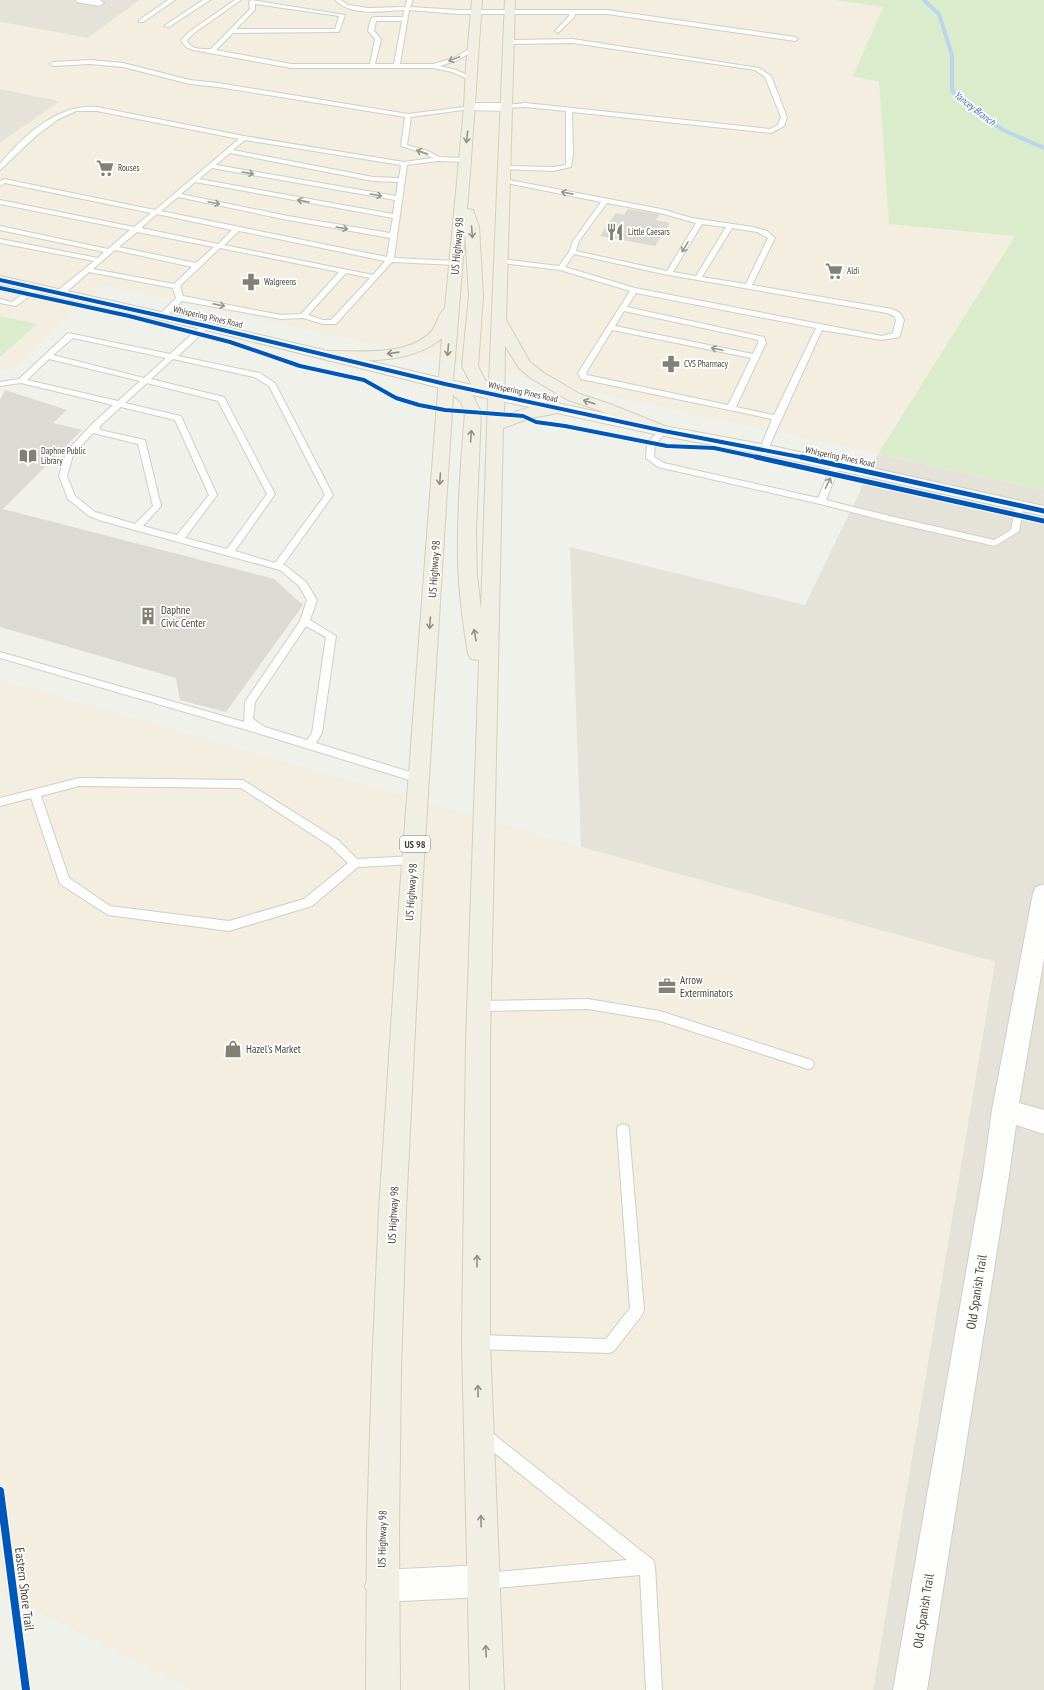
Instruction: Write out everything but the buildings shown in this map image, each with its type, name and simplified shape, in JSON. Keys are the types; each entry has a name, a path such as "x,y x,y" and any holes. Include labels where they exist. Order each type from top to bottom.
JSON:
{"main road":[{"name":"US Highway 98","path":"383,1690 382,1586 386,1338 402,1031 445,410 445,384 464,160 470,107 470,78 474,48 476,6"},
{"path":"487,1690 476,1342 479,1006 486,701 500,261 507,107 509,6"},
{"path":"461,195 473,234 476,296 470,366 478,383 496,396"},
{"path":"330,356 397,352 427,342 437,333 452,305"},
{"path":"498,319 524,365 538,376 574,397 604,407 664,431"},
{"path":"445,384 461,392 470,401 473,412 467,499 466,550 474,629 486,701"},
{"path":"495,426 516,416 535,411 558,409"}],"street":[{"path":"81,0 99,3"},
{"path":"470,107 507,107"},
{"name":"Whispering Pines Road","path":"0,280 206,326 496,396 664,431 764,449 1044,511"},
{"name":"Old Spanish Trail","path":"910,1690 996,1175 1005,1110 1044,893"},
{"path":"1005,1110 1044,1122"},
{"path":"382,1586 483,1581"}],"lane":[{"path":"141,21 172,0"},
{"path":"167,26 207,0"},
{"path":"238,0 192,32 184,40 188,47 291,66 432,66 454,71 470,78"},
{"path":"212,51 253,9 254,0 342,15 336,30 232,31"},
{"path":"338,0 346,6 368,10 509,6 607,12 795,40"},
{"path":"344,5 350,0"},
{"path":"397,66 407,8 410,0"},
{"path":"558,31 572,16 572,11"},
{"path":"372,66 378,39 371,31 374,19 405,19"},
{"path":"507,107 525,105 771,131 781,126 784,117 768,76 757,69 573,41 509,42"},
{"path":"432,66 456,59 474,48"},
{"path":"53,64 90,62 122,65 190,82 218,85 408,116 470,107"},
{"path":"0,168 40,129 66,112 77,108 97,108 244,138 404,164 438,159 464,160"},
{"path":"504,175 569,166 569,110"},
{"path":"408,116 404,146 426,152 438,159"},
{"path":"60,294 244,138"},
{"path":"227,151 373,179 402,180"},
{"path":"180,298 281,317 303,316 323,322 333,322 390,260 404,164"},
{"path":"210,166 399,199"},
{"path":"504,175 605,201 661,211 700,221 764,232 772,238 748,287"},
{"path":"193,180 396,217"},
{"path":"1,181 390,260 456,263"},
{"path":"176,195 288,218 394,236"},
{"path":"561,268 572,252 576,241 605,201"},
{"path":"0,202 375,276"},
{"path":"669,273 700,221"},
{"path":"698,278 730,226"},
{"path":"0,228 198,266"},
{"path":"176,286 237,229"},
{"path":"0,241 99,260"},
{"path":"500,261 561,268 634,290 882,338 896,334 900,320 898,315 889,311 669,273 572,252"},
{"path":"87,270 176,286"},
{"path":"303,316 345,270"},
{"path":"176,286 180,298"},
{"path":"0,301 13,304 36,288"},
{"path":"634,290 582,373 584,377 777,418"},
{"path":"162,316 180,298"},
{"path":"622,308 760,339 762,343 731,408"},
{"path":"206,326 144,380 96,425 70,454 62,476 71,497 92,514 105,519 277,566 283,568 303,584 312,600 305,620 250,702 248,720 264,731"},
{"path":"611,327 755,357"},
{"path":"764,449 820,327"},
{"path":"21,381 71,335 257,375 272,385 329,495 277,566"},
{"path":"47,356 221,399 271,494 230,553"},
{"path":"0,384 21,381 178,418 214,495 179,539"},
{"path":"96,425 96,431 142,442 157,506 137,527"},
{"path":"664,431 650,443 650,458 662,465 995,543 1015,531 1020,505"},
{"path":"820,501 836,465"},
{"path":"305,620 331,636 317,733 310,745"},
{"path":"0,655 264,731 419,779"},
{"path":"0,802 78,782 243,784 334,843 354,863"},
{"path":"34,793 64,881 108,910 229,926 308,902 354,863 414,860"},
{"path":"479,1006 588,1004 660,1016 808,1064"},
{"path":"476,1342 608,1346 637,1310 623,1130"},
{"path":"478,1431 647,1566 654,1690"},
{"path":"483,1581 647,1566"}],"shaded area":[{"path":"0,0 140,0 88,38 0,22"},
{"path":"140,0 835,0 883,7 853,76 879,82 890,223 1015,236 878,454 103,285 14,368 0,370 0,143 60,101 0,89 0,22 88,38"},
{"path":"0,89 60,101 0,143"},
{"path":"878,454 1044,490 1044,1690 873,1690 995,962 581,847 570,547 805,605"},
{"path":"0,680 581,847 995,962 873,1690 191,1690 0,1592"}],"green space":[{"path":"835,0 1044,0 1044,490 878,454 1015,236 889,224 879,82 853,76 883,7"},
{"path":"0,316 37,324 0,357"}],"waterway":[{"name":"Yancey Branch","path":"924,0 939,14 952,55 952,91 975,111 1003,130 1044,148"}],"cycle path":[{"path":"0,280 206,326 445,384 664,431 777,452 1044,511"},
{"path":"0,288 129,316 230,342 300,366 364,380 396,398 419,405 445,410 523,416 536,422 565,426 667,446 714,448 1044,521"},
{"name":"Eastern Shore Trail","path":"0,1491 26,1690"}],"place":[{"name":"Rouses","path":"105,168"},
{"name":"Little Caesars","path":"615,232"},
{"name":"Aldi","path":"834,271"},
{"name":"Walgreens","path":"251,282"},
{"name":"CVS Pharmacy","path":"671,364"},
{"name":"Daphne Public Library","path":"28,456"},
{"name":"Daphne Civic Center","path":"148,616"},
{"name":"Arrow Exterminators","path":"667,986"},
{"name":"Hazel's Market","path":"233,1049"}]}
